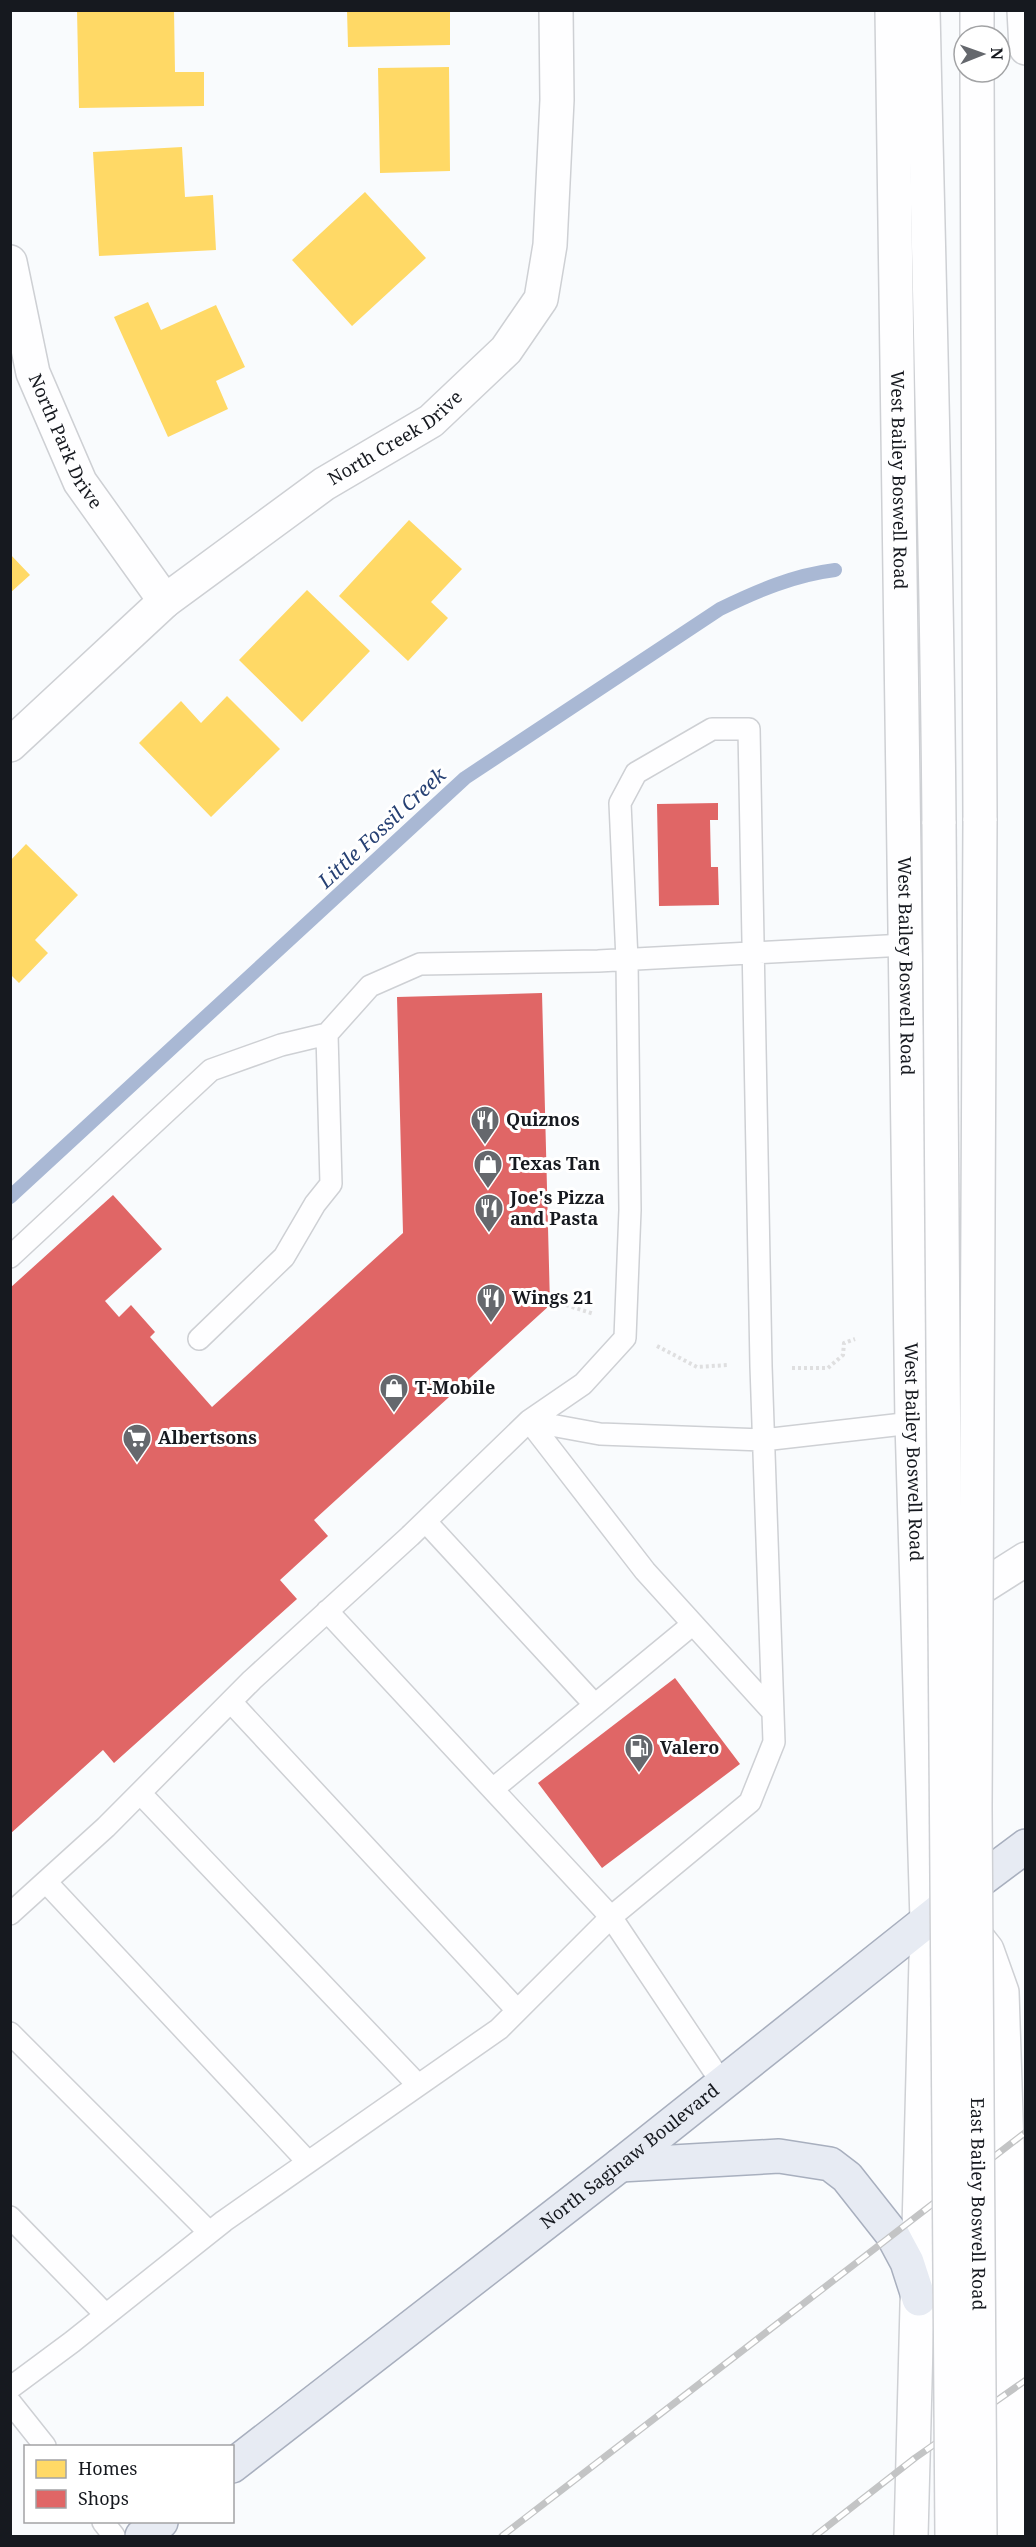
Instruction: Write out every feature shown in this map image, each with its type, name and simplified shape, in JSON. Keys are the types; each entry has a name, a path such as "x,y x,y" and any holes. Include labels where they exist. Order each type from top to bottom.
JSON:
{"main road":[{"name":"North Creek Drive","path":"10,744 165,601 324,484 431,421 506,350 541,299 550,246 558,100 556,10"},
{"name":"West Bailey Boswell Road","path":"892,10 912,1423 918,1627 939,1909"},
{"name":"West Bailey Boswell Road","path":"923,10 932,449 938,613 939,1909"},
{"path":"1024,10 1026,48"},
{"name":"East Bailey Boswell Road","path":"977,84 980,821 976,1871 980,2536"},
{"name":"North Park Drive","path":"10,262 33,373 80,482 165,601"},
{"path":"918,1627 1026,1559"},
{"name":"North Saginaw Boulevard","path":"234,2464 620,2165 939,1909 1026,1846"},
{"path":"911,2536 919,2299 939,1909 975,1932 987,1950 1002,1992 1007,2146 1009,2536"},
{"name":"East Bailey Boswell Road","path":"939,1909 952,2536"},
{"path":"620,2165 779,2156 830,2164 847,2177 892,2234 907,2262 919,2299"},
{"path":"142,2536 160,2523"}],"lane":[{"path":"10,1914 140,1793 327,1611 426,1522 529,1421 584,1384 625,1338 630,1210 627,960 620,803 636,773 712,729 749,729 751,954 760,1366 774,1742 750,1802 611,1917 499,2029 209,2232 10,2388"},
{"path":"10,1257 211,1070 281,1045 327,1034 370,986 420,964 627,960 905,945"},
{"path":"200,1339 284,1257 315,1204 331,1184 327,1034"},
{"path":"529,1421 600,1434 762,1440 912,1423"},
{"path":"529,1421 645,1571 773,1712"},
{"path":"426,1522 596,1705"},
{"path":"327,1611 611,1917 722,2083"},
{"path":"493,1789 693,1624"},
{"path":"231,1702 518,2010"},
{"path":"140,1793 418,2085"},
{"path":"46,1882 308,2162"},
{"path":"10,2033 209,2232"},
{"path":"10,2217 106,2315"},
{"path":"10,2402 44,2445"},
{"path":"104,2523 114,2536"}],"path":[{"path":"566,1305 597,1315 697,1367 731,1365 828,1368 843,1355 844,1343 855,1339"}],"building: Homes":[{"path":"77,10 174,10 175,72 204,72 204,106 79,108"},
{"path":"347,10 450,10 450,45 348,47"},
{"path":"449,67 450,171 380,173 378,68"},
{"path":"182,147 185,197 213,195 216,250 99,256 93,152"},
{"path":"365,192 426,258 352,326 292,260"},
{"path":"148,302 161,330 216,305 245,367 216,381 228,409 168,437 114,317"},
{"path":"409,520 462,569 431,602 448,618 408,661 339,596"},
{"path":"10,554 30,575 10,593"},
{"path":"307,590 370,651 302,722 239,660"},
{"path":"227,696 280,749 211,817 139,743 181,701 201,723"},
{"path":"26,844 78,895 35,940 48,953 19,983 10,974 10,861"}],"building: Shops":[{"path":"718,803 718,820 710,820 711,867 718,867 719,905 659,906 657,804"},
{"path":"542,993 550,1305 314,1520 328,1536 280,1580 297,1599 114,1763 103,1750 10,1834 10,1288 113,1195 162,1249 105,1301 119,1317 131,1305 155,1332 150,1337 212,1407 403,1233 397,997"},
{"name":"Valero","path":"675,1678 740,1764 602,1868 538,1783"}],"waterway":[{"name":"Little Fossil Creek","path":"10,1197 465,778 720,609 776,585 835,570"}],"railway":[{"path":"502,2536 1026,2132"},
{"path":"815,2536 915,2458 1026,2380"}],"place":[{"name":"Quiznos","path":"485,1146"},
{"name":"Texas Tan","path":"488,1190"},
{"name":"Joe's Pizza and Pasta","path":"489,1234"},
{"name":"Wings 21","path":"491,1324"},
{"name":"T-Mobile","path":"394,1414"},
{"name":"Albertsons","path":"137,1464"},
{"name":"Valero","path":"639,1774"}]}
